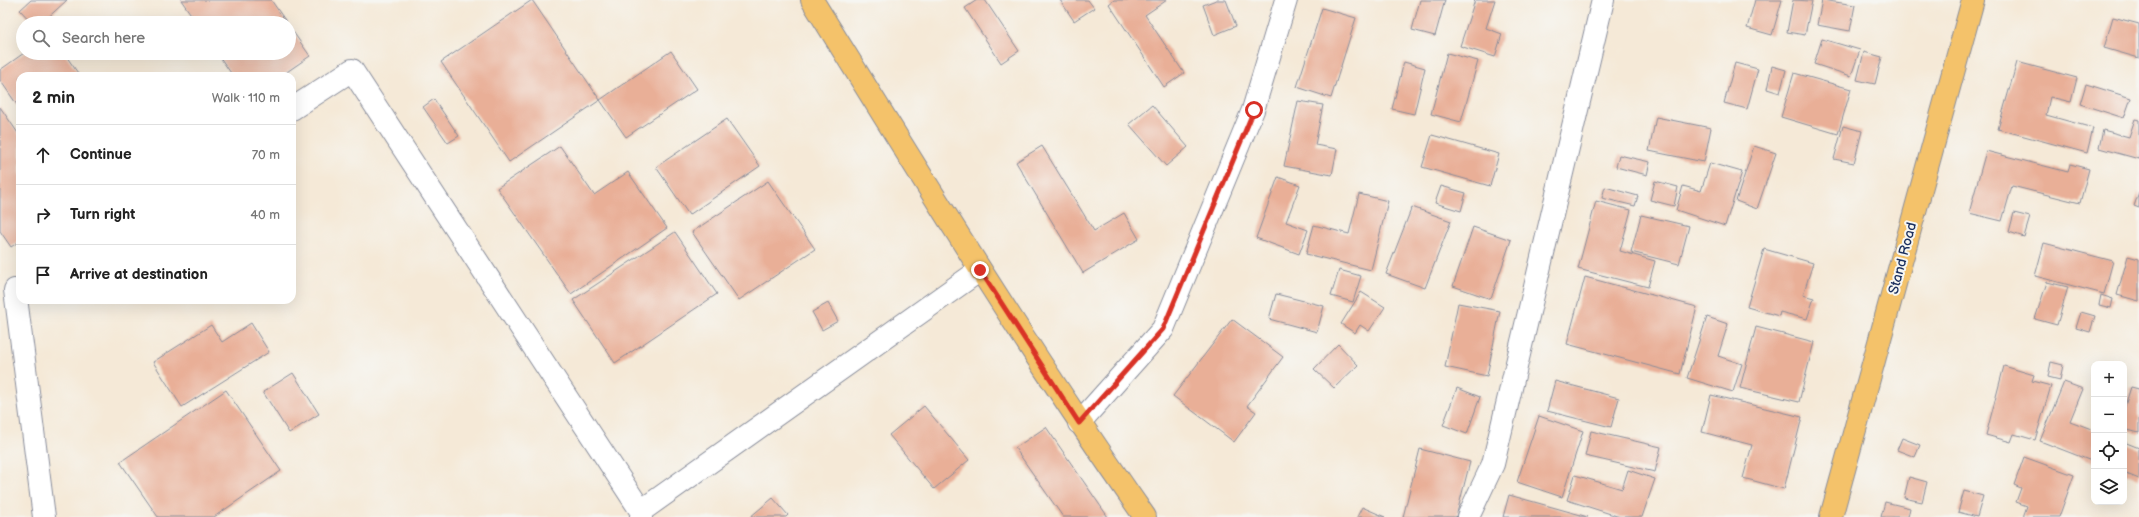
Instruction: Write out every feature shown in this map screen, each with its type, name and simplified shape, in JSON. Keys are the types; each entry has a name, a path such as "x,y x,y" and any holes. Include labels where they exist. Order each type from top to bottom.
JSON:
{"main road":[{"path":"812,0 980,270 1079,423 1145,517"},
{"name":"Stand Road","path":"1831,517 1974,0"}],"street":[{"path":"1079,423 1163,329 1254,110 1286,0"},
{"path":"1468,517 1493,464 1603,0"},
{"path":"296,106 352,70 641,514 980,270"},
{"path":"12,292 44,517"}],"building":[{"path":"31,0 67,0 50,16 26,16 20,10"},
{"path":"181,0 271,0 282,16 192,16"},
{"path":"532,0 600,100 509,162 441,62"},
{"path":"977,0 985,0 1019,51 1001,63 965,8"},
{"path":"1060,0 1088,0 1094,8 1074,21"},
{"path":"1114,0 1167,0 1145,15 1184,73 1164,87 1109,4"},
{"path":"1216,0 1226,0 1236,26 1214,35 1203,5"},
{"path":"1420,0 1445,0 1435,36 1412,30"},
{"path":"1475,0 1495,0 1486,28 1502,34 1495,57 1460,46"},
{"path":"1755,0 1782,0 1772,35 1747,28"},
{"path":"1793,0 1812,1 1805,35 1787,32"},
{"path":"1822,0 1855,5 1850,31 1817,25"},
{"path":"1322,8 1356,18 1331,98 1297,87"},
{"path":"2113,17 2139,24 2139,58 2104,48"},
{"path":"296,36 310,56 287,72 230,72 222,60 296,60"},
{"path":"1822,39 1860,50 1851,76 1814,64"},
{"path":"671,51 697,89 626,137 600,100"},
{"path":"1864,52 1882,57 1875,84 1857,80"},
{"path":"1447,53 1478,61 1461,122 1431,114"},
{"path":"16,59 16,60 69,60 77,72 16,72 16,103 0,80 0,70"},
{"path":"1404,62 1425,68 1414,114 1392,109"},
{"path":"2017,62 2077,78 2071,102 2050,97 2046,115 2093,128 2087,153 1998,129"},
{"path":"1735,63 1758,69 1747,109 1724,103"},
{"path":"1772,66 1786,70 1780,93 1767,89"},
{"path":"1794,73 1851,89 1838,134 1781,117"},
{"path":"2086,84 2131,98 2124,118 2080,104"},
{"path":"434,99 459,136 448,143 423,107"},
{"path":"1298,101 1323,105 1315,145 1337,149 1332,175 1284,166"},
{"path":"1152,105 1188,147 1166,166 1129,124"},
{"path":"0,107 16,130 16,244 11,247 0,231"},
{"path":"1656,117 1711,128 1704,162 1649,151"},
{"path":"727,119 760,166 689,215 656,167"},
{"path":"2135,119 2139,120 2139,159 2099,148 2103,130 2129,137"},
{"path":"1843,126 1862,131 1854,163 1834,159"},
{"path":"1432,135 1499,154 1490,186 1422,167"},
{"path":"560,146 594,195 628,172 667,228 571,294 497,188"},
{"path":"1042,146 1094,231 1124,213 1139,239 1083,273 1016,162"},
{"path":"1754,146 1776,153 1757,209 1736,201"},
{"path":"1986,151 2068,172 2070,164 2089,169 2080,203 2012,186 2002,221 1969,213"},
{"path":"1619,155 1650,162 1647,175 1616,167"},
{"path":"1710,163 1742,172 1725,226 1676,210 1683,186 1701,191"},
{"path":"1278,177 1300,185 1286,222 1308,230 1299,254 1256,238"},
{"path":"768,181 815,249 739,300 692,232"},
{"path":"1655,181 1678,187 1674,206 1650,200"},
{"path":"1441,186 1466,193 1461,211 1435,203"},
{"path":"1605,187 1638,196 1635,206 1602,198"},
{"path":"2139,192 2139,208 2134,206"},
{"path":"1359,194 1388,201 1371,270 1306,254 1314,225 1349,234"},
{"path":"1596,201 1631,210 1620,251 1655,261 1648,287 1578,269"},
{"path":"1412,207 1451,221 1425,288 1386,274"},
{"path":"2014,213 2030,217 2024,237 2009,232"},
{"path":"1641,215 1689,226 1679,264 1631,252"},
{"path":"1473,227 1511,240 1491,299 1453,286"},
{"path":"675,232 717,294 615,363 573,300"},
{"path":"2044,243 2113,261 2104,294 2035,276"},
{"path":"1764,249 1813,263 1803,295 1814,298 1807,319 1780,312 1779,316 1747,307"},
{"path":"2128,256 2139,259 2139,301 2117,295"},
{"path":"1339,270 1361,276 1353,302 1331,296"},
{"path":"1585,277 1697,307 1680,374 1567,344"},
{"path":"2047,282 2068,287 2057,325 2035,319"},
{"path":"1361,292 1385,307 1369,331 1360,325 1355,333 1341,324"},
{"path":"1276,294 1324,306 1317,332 1269,319"},
{"path":"2101,295 2113,299 2111,308 2099,305"},
{"path":"828,303 838,321 822,330 812,312"},
{"path":"1458,303 1500,311 1487,376 1445,367"},
{"path":"2081,312 2095,316 2090,332 2076,328"},
{"path":"1707,317 1728,324 1718,356 1742,364 1733,392 1687,378"},
{"path":"1232,319 1283,357 1247,406 1256,412 1234,442 1173,396"},
{"path":"251,323 269,352 182,407 153,362 211,325 222,342"},
{"path":"1756,327 1814,342 1799,402 1740,388"},
{"path":"1338,344 1358,365 1334,388 1314,369"},
{"path":"2051,362 2063,365 2060,380 2048,377"},
{"path":"2004,366 2034,375 2032,381 2051,386 2035,440 2014,434 2011,442 1986,435"},
{"path":"293,373 319,414 289,433 263,392"},
{"path":"1555,381 1619,398 1611,427 1547,411"},
{"path":"2064,382 2083,389 2070,421 2091,429 2091,461 2040,441"},
{"path":"2131,387 2139,389 2139,433 2127,430 2127,400"},
{"path":"1457,388 1480,397 1467,434 1443,425"},
{"path":"226,390 281,471 214,517 158,517 120,462"},
{"path":"1711,395 1802,417 1784,489 1743,478 1752,445 1702,432"},
{"path":"924,406 969,460 934,489 889,435"},
{"path":"1539,416 1583,431 1562,497 1517,482"},
{"path":"1046,427 1108,517 1063,517 1015,448"},
{"path":"1591,431 1661,447 1655,472 1585,456"},
{"path":"1902,438 1920,445 1915,457 1897,450"},
{"path":"2127,443 2139,448 2139,479 2127,474"},
{"path":"1420,449 1470,462 1456,517 1403,517"},
{"path":"2024,457 2074,475 2059,517 2023,517 2027,506 2016,502 2021,488 2014,485"},
{"path":"1628,470 1655,479 1642,517 1620,517 1567,500 1575,475 1622,489"},
{"path":"1909,477 1927,482 1922,502 1904,498"},
{"path":"1964,491 1983,496 1977,517 1958,512"},
{"path":"1509,495 1588,517 1503,517"},
{"path":"773,498 788,515 786,517 750,517"},
{"path":"1885,502 1910,508 1908,517 1881,517"},
{"path":"1362,507 1385,517 1357,517"}],"route":[{"path":"980,270 1079,423 1163,329 1254,110"}]}
